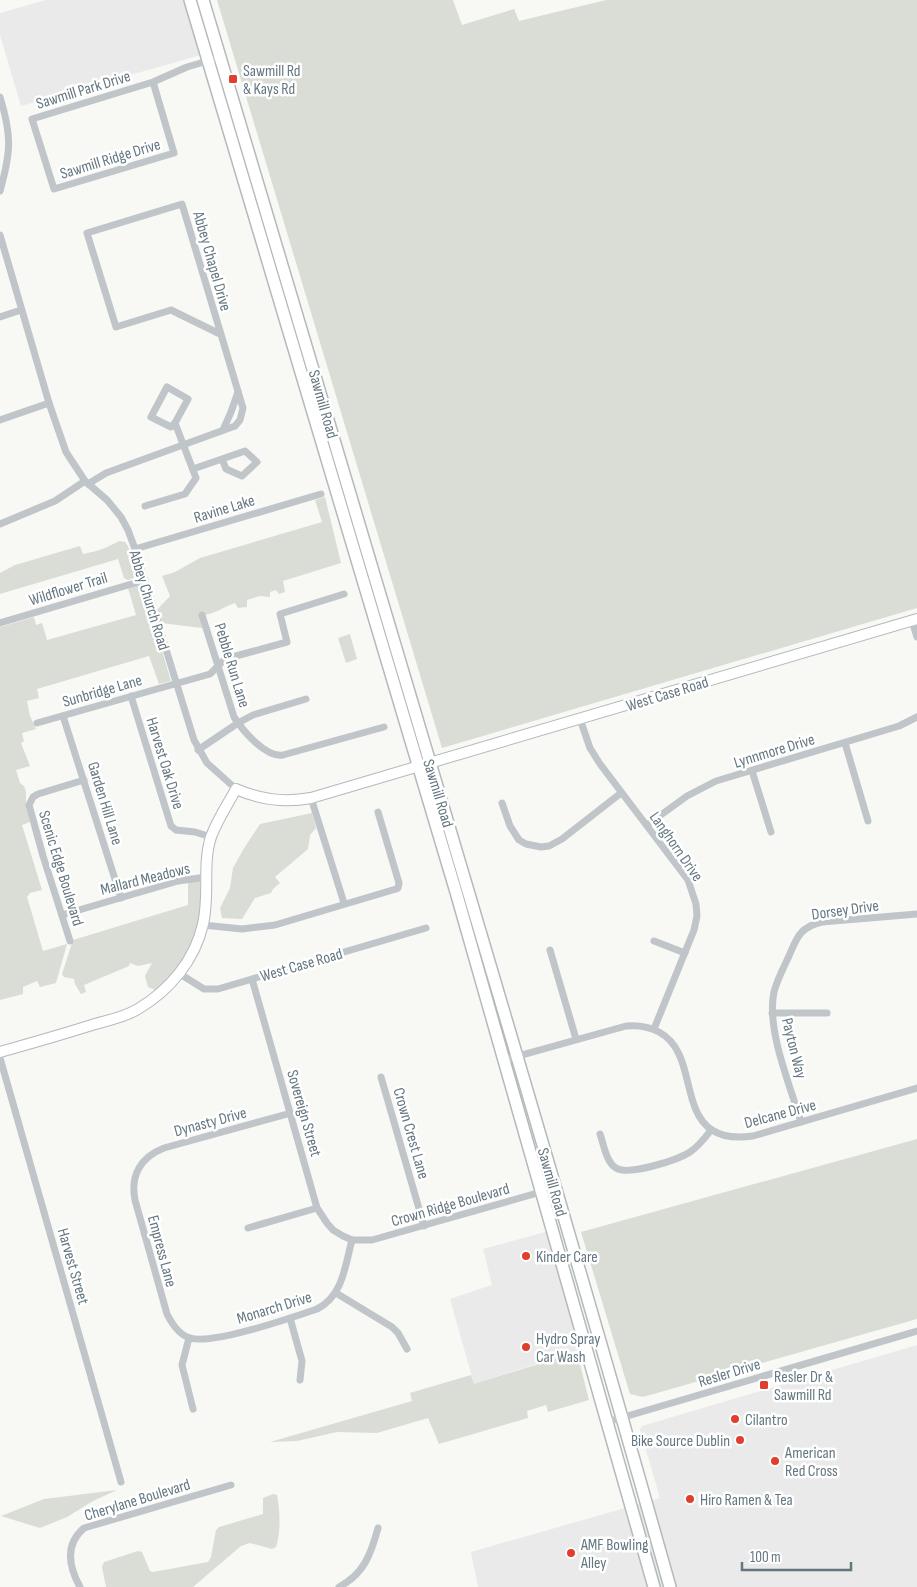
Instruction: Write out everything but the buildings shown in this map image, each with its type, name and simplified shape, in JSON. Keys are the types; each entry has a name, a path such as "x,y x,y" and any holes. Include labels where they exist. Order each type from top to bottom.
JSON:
{"main road":[{"name":"Sawmill Road","path":"190,0 504,1060 654,1587"},
{"name":"Sawmill Road","path":"204,0 517,1057 670,1587"},
{"name":"West Case Road","path":"418,766 915,620"},
{"name":"Abbey Church Road","path":"236,789 252,795 280,801 311,798 418,766"},
{"path":"0,1052 111,1020 137,1010 167,988 180,974 194,950 203,925 206,907 206,865 211,837 236,789"}],"street":[{"name":"Sawmill Park Drive","path":"54,189 32,119 153,82 187,67 221,57"},
{"name":"Sawmill Park Drive","path":"153,82 174,153"},
{"path":"0,97 7,121 10,148 0,191"},
{"name":"Sawmill Ridge Drive","path":"54,189 174,153"},
{"name":"Abbey Chapel Drive","path":"0,524 56,501 86,482 106,473 235,426 242,414 243,408 182,204 87,233 116,327 171,310 220,334"},
{"name":"Abbey Church Road","path":"0,235 49,403 66,452 86,482 107,500 121,517 128,530 136,550 189,729 198,750 207,763 236,789"},
{"path":"0,317 22,310"},
{"path":"145,506 185,494 196,478 176,423 188,399 167,387 151,417 171,427 176,423"},
{"path":"223,431 230,417 238,392"},
{"path":"0,420 49,403"},
{"path":"193,469 245,451 256,462 242,476 226,468 222,459"},
{"name":"Ravine Lake","path":"136,550 321,494"},
{"name":"Wildflower Trail","path":"0,623 144,580"},
{"name":"Sunbridge Lane","path":"37,723 210,674 225,659 287,642 280,614 344,594"},
{"name":"Pebble Run Lane","path":"202,615 234,717 242,730 273,755 278,756 384,727"},
{"path":"915,620 917,637"},
{"name":"Harvest Oak Drive","path":"131,696 171,826 176,830 195,832 211,837"},
{"name":"Pebble Run Lane","path":"198,750 253,715 306,699"},
{"name":"Garden Hill Lane","path":"63,716 122,898"},
{"name":"Lynnmore Drive","path":"647,826 699,788 716,781 899,726 917,717"},
{"name":"Langhorn Drive","path":"580,719 594,756 681,870 693,892 696,904 696,922 654,1029"},
{"path":"845,743 868,821"},
{"path":"752,771 771,832"},
{"name":"Scenic Edge Boulevard","path":"70,941 29,805 33,797 38,794 84,780"},
{"path":"502,803 510,826 519,840 526,844 541,847 549,846 562,839 621,793"},
{"path":"311,798 344,903"},
{"path":"203,925 242,929 258,928 398,888 399,883 378,812"},
{"name":"Mallard Meadows","path":"62,915 178,881 206,877"},
{"name":"Dorsey Drive","path":"791,951 802,931 815,924 917,914"},
{"name":"West Case Road","path":"180,974 198,986 211,990 426,928"},
{"path":"654,941 685,953"},
{"path":"550,950 576,1039"},
{"name":"Payton Way","path":"791,951 774,991 772,1013 775,1035 801,1122"},
{"name":"Sovereign Street","path":"252,979 317,1208 333,1230 352,1240"},
{"path":"772,1013 827,1013"},
{"path":"504,1060 633,1025 654,1029 669,1040 680,1054 699,1115 711,1130 704,1140 684,1155 628,1171 618,1170 610,1163 600,1134"},
{"name":"Harvest Street","path":"0,1058 121,1482"},
{"name":"Crown Crest Lane","path":"381,1077 424,1226"},
{"name":"Delcane Drive","path":"711,1130 732,1137 753,1136 917,1088"},
{"name":"Dynasty Drive","path":"141,1164 152,1154 164,1148 291,1113"},
{"name":"Empress Lane","path":"141,1164 135,1177 134,1194 156,1278 169,1318 178,1331 189,1338"},
{"name":"Crown Ridge Boulevard","path":"352,1240 372,1240 555,1188"},
{"path":"248,1228 317,1208"},
{"path":"352,1240 336,1293 385,1321 398,1333 407,1349"},
{"name":"Monarch Drive","path":"189,1338 214,1339 290,1318 324,1306 336,1293"},
{"path":"290,1318 302,1361 300,1380"},
{"name":"Resler Drive","path":"607,1422 917,1330"},
{"path":"189,1338 182,1364 193,1409"},
{"name":"Cherylane Boulevard","path":"80,1587 72,1569 70,1555 73,1541 84,1528 231,1485"},
{"path":"339,1587 353,1578 365,1565 371,1553 378,1528"}],"shaded area":[{"path":"46,0 185,0 201,55 21,106 0,35 0,13"},
{"path":"217,0 453,0 462,25 514,9 519,21 606,0 917,0 917,608 442,748"},
{"path":"325,497 341,563 283,581 285,592 279,594 276,590 270,592 270,597 260,596 247,600 247,607 238,608 235,603 206,615 201,615 202,628 161,623 156,611 170,596 162,576 175,572 200,558 322,522 315,500"},
{"path":"119,541 125,542 128,546 137,577 128,580 124,578 118,559 0,594 0,573 15,565 80,546 83,554 89,553"},
{"path":"142,584 171,681 159,684 149,656 37,689 39,698 27,701 30,716 36,729 22,733 24,741 21,743 30,766 16,770 20,783 24,786 26,792 26,806 30,822 22,825 42,890 30,893 27,897 43,951 67,944 56,983 40,987 37,981 23,987 23,994 0,1000 0,627 34,617 36,625 42,623 47,640 136,615 128,588"},
{"path":"350,634 357,659 346,663 338,638"},
{"path":"312,813 316,828 310,835 308,849 275,877 280,883 271,893 255,898 242,919 222,918 220,908 230,888 233,868 260,824"},
{"path":"200,879 199,919 192,945 180,968 165,983 155,990 148,987 145,976 152,963 138,966 130,963 129,966 84,985 86,992 81,994 74,979 64,977 62,974 73,940 188,905 188,882"},
{"path":"917,1139 917,1319 643,1397 630,1394 581,1232"},
{"path":"549,1231 582,1349 474,1384 450,1299 492,1285 483,1249"},
{"path":"917,1345 917,1587 478,1587 471,1552 660,1498 640,1429 642,1426"},
{"path":"577,1352 589,1400 548,1412 546,1405 527,1411 528,1418 439,1444 428,1418 377,1433 337,1432 297,1441 270,1442 412,1401 410,1393 471,1375 474,1384"},
{"path":"117,1490 93,1501 67,1517 40,1528 1,1516 44,1499"},
{"path":"273,1494 277,1495 279,1515 279,1535 276,1547 272,1549 250,1543 241,1546 193,1587 106,1587 102,1567 104,1562 138,1551 142,1552 150,1571 153,1572 208,1562 211,1557 216,1530 219,1527 263,1514 263,1498"}],"place":[{"name":"Sawmill Rd & Kays Rd","path":"233,79"},
{"name":"Kinder Care","path":"526,1256"},
{"name":"Hydro Spray Car Wash","path":"526,1347"},
{"name":"Resler Dr & Sawmill Rd","path":"764,1385"},
{"name":"Cilantro","path":"735,1419"},
{"name":"Bike Source Dublin","path":"740,1440"},
{"name":"American Red Cross","path":"775,1461"},
{"name":"Hiro Ramen & Tea","path":"690,1499"},
{"name":"AMF Bowling Alley","path":"571,1553"}]}
